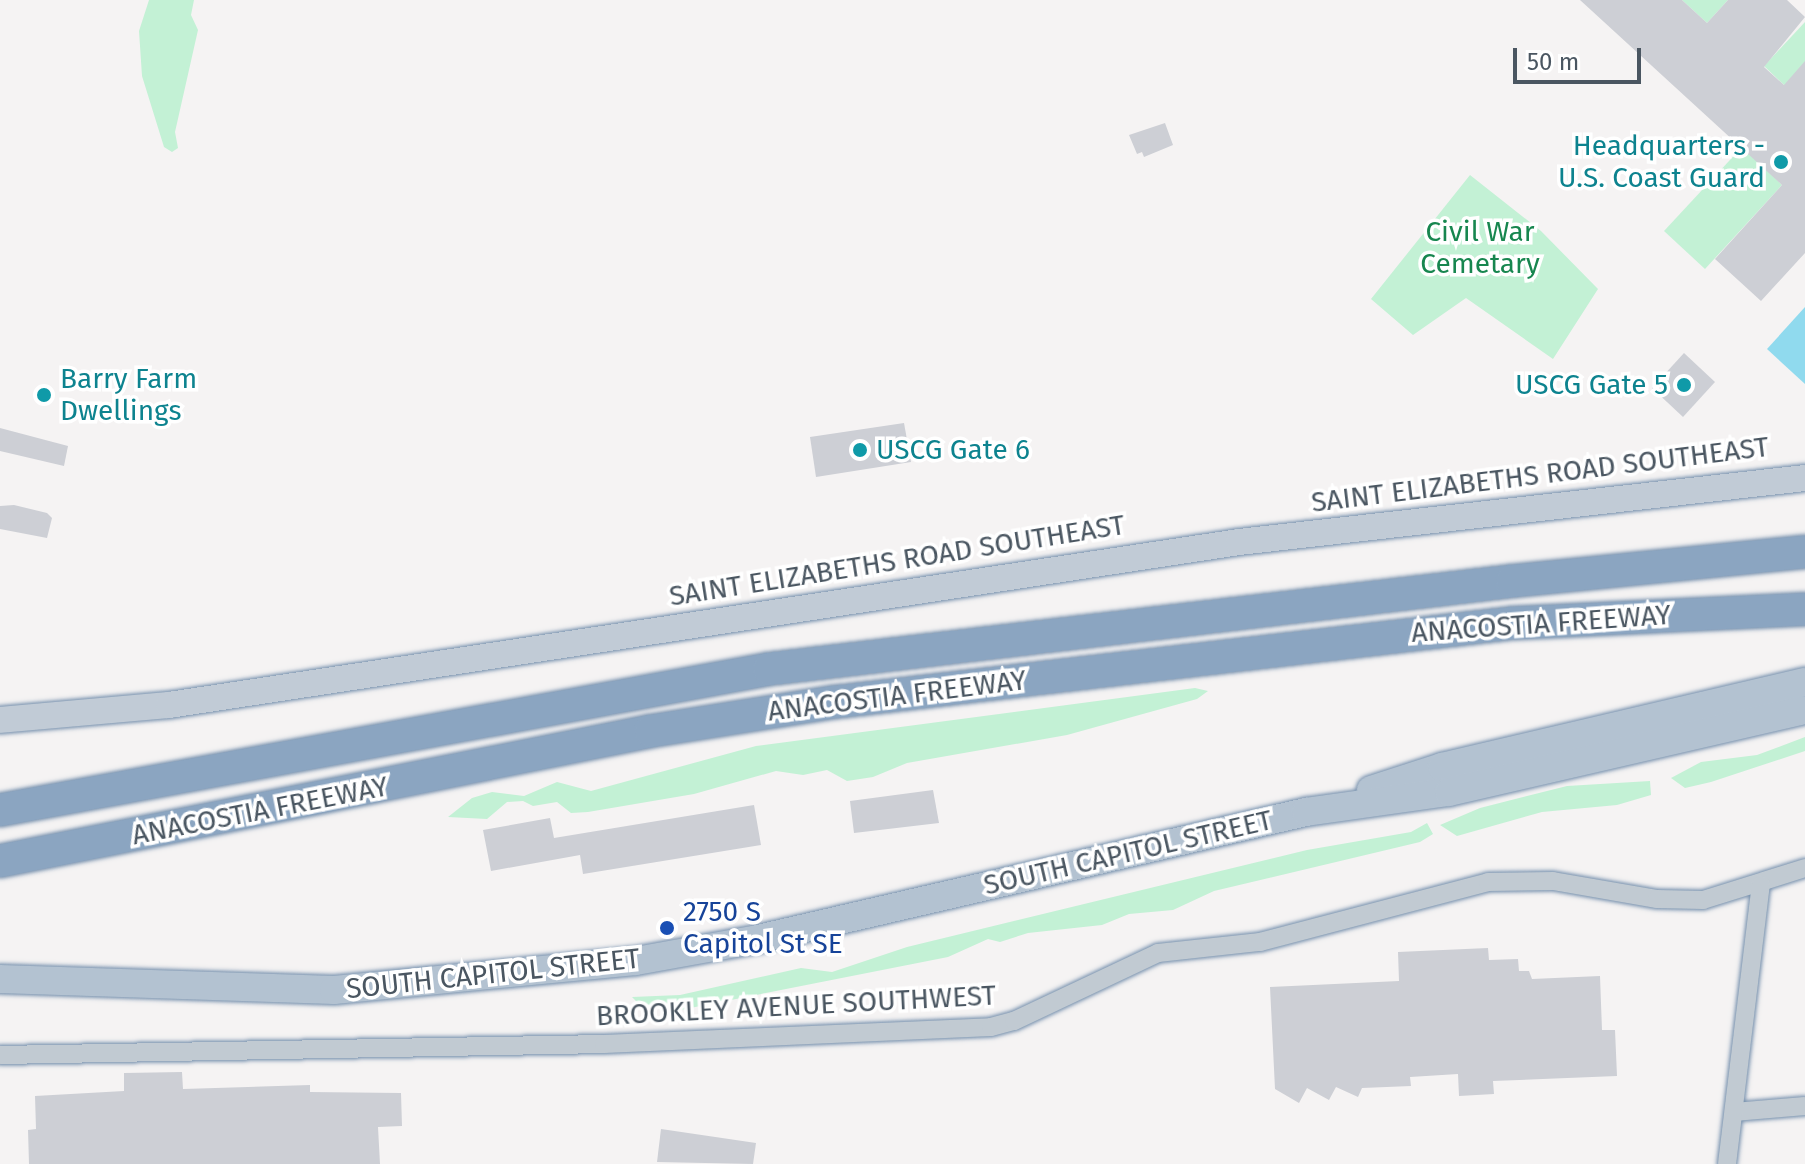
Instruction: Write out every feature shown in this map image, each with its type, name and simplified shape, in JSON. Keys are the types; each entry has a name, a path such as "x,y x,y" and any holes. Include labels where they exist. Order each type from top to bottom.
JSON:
{"highway":[{"name":"ANACOSTIA FREEWAY","path":"0,810 769,669 1512,581 1805,552"},
{"name":"ANACOSTIA FREEWAY","path":"0,861 651,731 835,702 1498,624 1805,609"}],"main road":[{"name":"SAINT ELIZABETHS ROAD SOUTHEAST","path":"0,720 169,705 1223,544 1805,478"},
{"path":"1306,812 1442,767 1805,682"},
{"path":"1306,812 1449,792 1805,710"},
{"name":"SOUTH CAPITOL STREET","path":"0,979 297,990 573,970 758,939 1306,812"}],"street":[{"name":"BROOKLEY AVENUE SOUTHWEST","path":"0,1055 604,1044 991,1027 1014,1021 1158,953 1260,942 1488,882 1553,881 1657,899 1703,900 1761,885 1805,868"},
{"path":"1727,1164 1761,885"},
{"path":"1734,1112 1805,1106"}],"green space":[{"path":"149,0 194,0 191,15 198,30 175,132 178,148 172,152 164,147 142,76 139,31"},
{"path":"1682,0 1728,0 1707,23"},
{"path":"1805,22 1805,105 1764,66"},
{"path":"1742,147 1782,185 1705,269 1664,231"},
{"name":"Civil War Cemetary","path":"1470,175 1541,231 1598,289 1553,359 1466,298 1413,335 1371,299"},
{"path":"1195,688 1208,691 1197,699 1067,735 907,763 873,777 847,781 827,770 803,775 776,771 694,794 588,812 571,813 557,802 533,806 523,801 507,802 487,819 448,817 472,798 492,792 524,796 557,782 591,791 756,746"},
{"path":"1805,737 1805,751 1711,782 1685,788 1671,778 1701,762 1757,755"},
{"path":"1650,781 1651,795 1617,805 1542,812 1457,836 1440,825 1480,808 1567,786"},
{"path":"1427,823 1433,834 1420,842 1214,891 1173,910 1129,914 1102,925 1028,933 1000,942 988,939 948,957 680,1010 638,1003 632,997 680,995 801,968 832,972 907,947 1307,850 1411,832"}],"water":[{"path":"1805,307 1805,384 1767,349"}],"building":[{"name":"Headquarters - U.S. Coast Guard","path":"1580,0 1682,0 1707,23 1728,0 1787,0 1805,17 1764,67 1784,85 1805,61 1805,253 1761,301 1715,259 1782,185"},
{"path":"1165,123 1173,145 1144,157 1142,152 1137,154 1129,135"},
{"name":"USCG Gate 5","path":"1684,353 1715,382 1683,417 1652,388"},
{"name":"USCG Gate 6","path":"904,423 911,462 816,477 810,437"},
{"path":"0,428 68,446 64,466 0,451"},
{"path":"14,505 47,513 52,518 47,538 0,529 0,506"},
{"path":"933,790 939,823 854,833 850,801"},
{"path":"754,805 761,845 583,874 580,855 491,871 483,830 550,818 554,838"},
{"path":"1488,948 1489,960 1518,959 1519,971 1529,971 1532,979 1600,976 1602,1030 1615,1030 1617,1076 1493,1081 1494,1094 1459,1096 1458,1074 1410,1077 1411,1086 1362,1088 1358,1097 1336,1087 1329,1100 1307,1088 1299,1103 1275,1089 1270,987 1399,981 1398,952"},
{"path":"182,1072 183,1089 310,1085 310,1092 401,1093 402,1126 378,1127 380,1164 29,1164 28,1130 36,1129 35,1096 124,1091 124,1073"},
{"path":"661,1129 756,1143 753,1164 657,1162"}],"place":[{"name":"Headquarters - U.S. Coast Guard","path":"1781,162"},
{"name":"USCG Gate 5","path":"1684,385"},
{"name":"Barry Farm Dwellings","path":"44,395"},
{"name":"USCG Gate 6","path":"860,450"},
{"name":"2750 S Capitol St SE","path":"667,928"}]}
